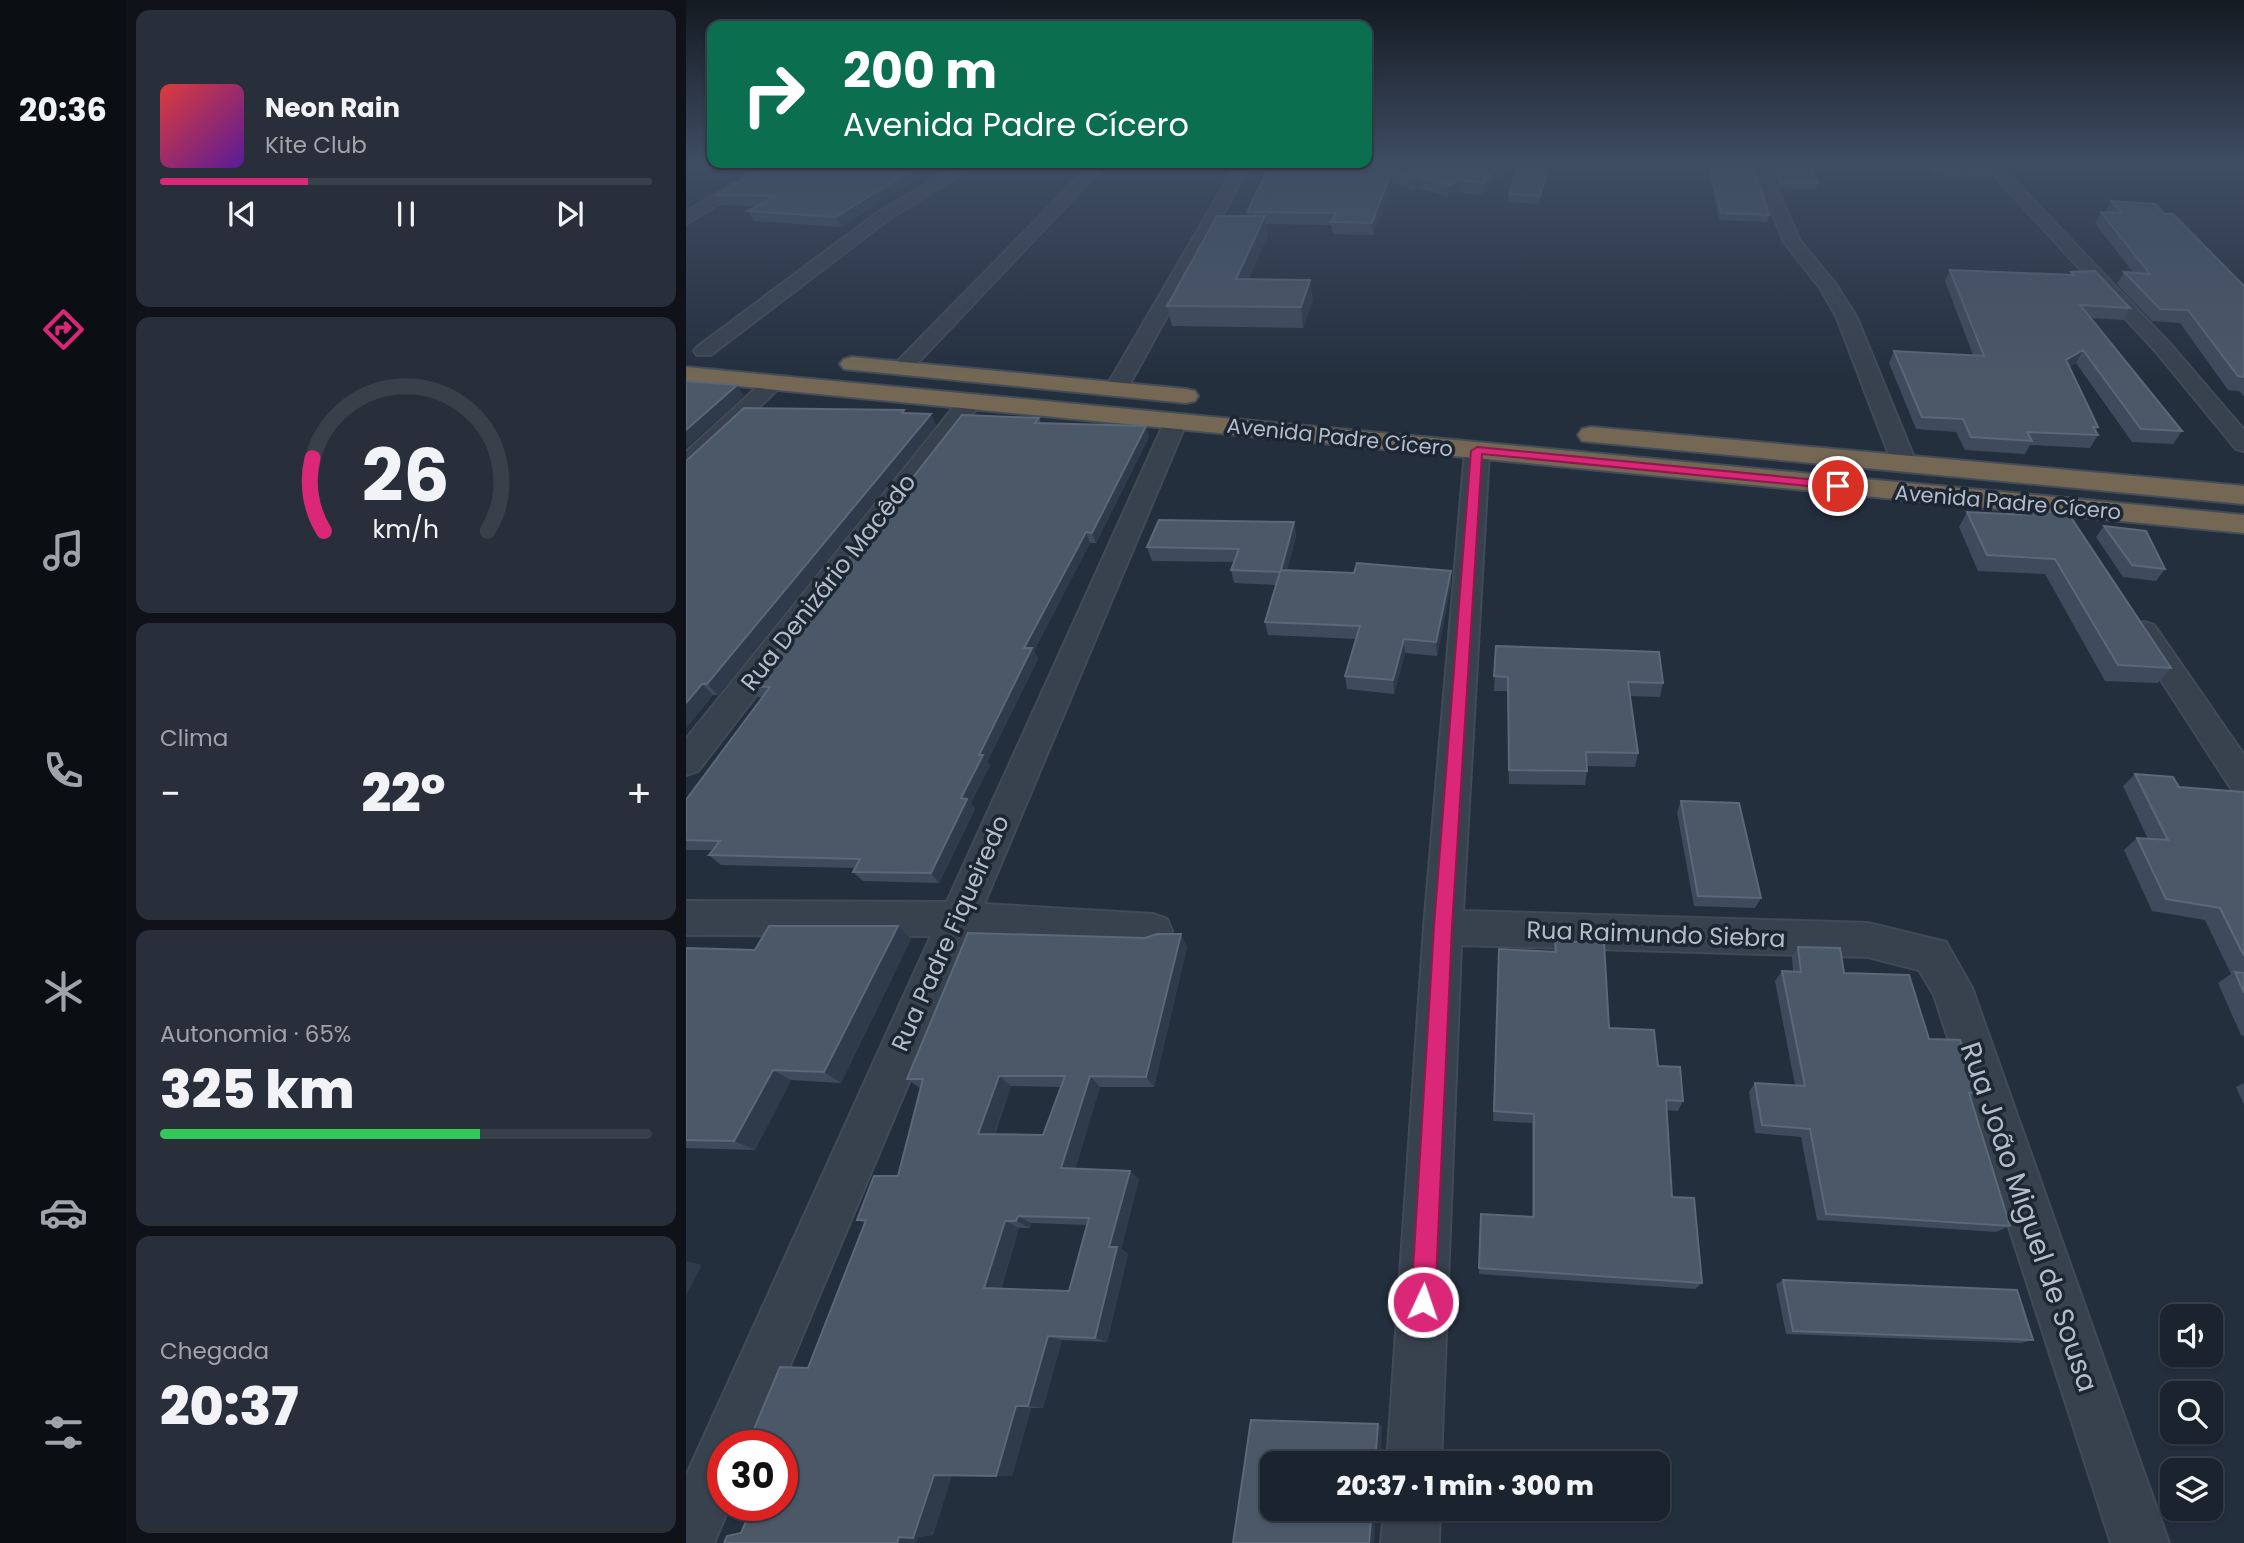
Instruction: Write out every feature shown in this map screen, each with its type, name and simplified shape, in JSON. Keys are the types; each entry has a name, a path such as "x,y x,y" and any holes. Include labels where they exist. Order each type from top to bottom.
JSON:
{"highway":[{"path":"695,350 744,354"},
{"name":"Avenida Padre Cícero","path":"822,361 1213,398"},
{"name":"Avenida Padre Cícero","path":"686,374 1477,451 2068,519 2244,524"},
{"name":"Avenida Padre Cícero","path":"1573,433 2244,495"}],"street":[{"path":"695,350 858,234"},
{"path":"901,369 1031,234"},
{"path":"1116,389 1204,234"},
{"path":"1789,234 1792,242 1829,287 1847,318 1905,465"},
{"path":"2056,234 2165,350 2244,444"},
{"path":"686,465 775,382"},
{"name":"Rua Denizário Macêdo","path":"686,762 969,403"},
{"name":"Rua Padre Fiqueiredo","path":"735,1430 956,919 1176,421"},
{"path":"1415,1451 1443,927 1477,451"},
{"path":"2129,610 2244,780"},
{"path":"686,918 956,919 1153,931"},
{"name":"Rua Raimundo Siebra","path":"1443,927 1868,940"},
{"name":"Rua João Miguel de Sousa","path":"1868,940 1932,955 1952,988 2140,1543"},
{"path":"686,1541 707,1493"},
{"path":"1410,1543 1411,1521"}],"building":[{"path":"1207,234 1257,234 1236,279 1310,280 1301,307 1167,306"},
{"path":"2118,234 2193,234 2244,286 2244,377 2238,376 2188,310 2160,309 2124,272 2150,274"},
{"path":"1950,270 2074,275 2071,272 2095,271 2130,308 2080,305 2182,431 2141,429 2083,350 2066,360 2098,427 2093,427 2098,435 2027,432 2032,441 1971,437 1963,419 1922,417 1894,351 1984,356"},
{"path":"686,381 737,385 686,430"},
{"path":"744,408 904,410 902,413 931,414 707,684 702,684 686,703 686,461"},
{"path":"962,415 1039,418 1035,423 1146,426 1092,533 1086,532 1024,648 1032,648 979,755 983,755 961,798 967,799 931,873 853,872 860,859 709,855 720,841 686,840 686,800 770,687 749,686"},
{"path":"2026,511 2068,513 2171,668 2118,665 2055,559 1987,555 1967,512 2028,515"},
{"path":"1159,520 1294,522 1281,570 1354,573 1357,563 1451,571 1436,642 1404,639 1393,680 1345,676 1360,626 1265,622 1280,572 1231,570 1239,549 1147,547"},
{"path":"2104,526 2146,531 2165,569 2132,565"},
{"path":"1496,646 1659,652 1663,683 1628,682 1638,753 1586,752 1587,771 1509,770 1508,677 1494,676"},
{"path":"2135,774 2173,777 2179,787 2244,792 2244,956 2220,908 2166,899 2137,838 2168,840"},
{"path":"1681,801 1739,803 1761,898 1698,896"},
{"path":"769,926 898,926 824,1072 773,1070 734,1141 686,1140 686,948 755,950"},
{"path":"968,933 1145,938 1157,934 1181,934 1146,1077 1090,1076 1061,1168 1130,1171 1109,1247 1117,1247 1095,1338 1048,1336 1028,1406 1016,1406 996,1476 934,1475 913,1538 899,1537 897,1543 724,1543 727,1536 741,1533 746,1521 798,1521 798,1430 754,1430 780,1367 808,1368 866,1220 857,1220 874,1176 898,1176 923,1079 907,1079","holes":["999,1076 1065,1076 1043,1135 978,1134","1018,1216 1089,1218 1069,1291 984,1288 1005,1221 1016,1221"]},
{"path":"1555,941 1604,943 1609,1028 1654,1030 1658,1066 1680,1067 1683,1101 1666,1100 1672,1197 1694,1198 1702,1283 1479,1268 1481,1214 1534,1217 1534,1114 1494,1111 1499,949 1556,952"},
{"path":"1798,947 1840,948 1844,973 1909,975 1929,1039 1960,1040 1978,1093 1969,1093 2010,1226 1826,1214 1810,1129 1762,1125 1755,1083 1805,1086 1782,971 1801,972"},
{"path":"2235,972 2244,973 2244,993"},
{"path":"1783,1280 2017,1290 2033,1340 1793,1331"},
{"path":"1251,1420 1378,1424 1376,1451 1260,1451 1260,1521 1371,1521 1369,1543 1233,1543"}],"route":[{"path":"1423,1302 1443,927 1477,451 1838,486"}]}
